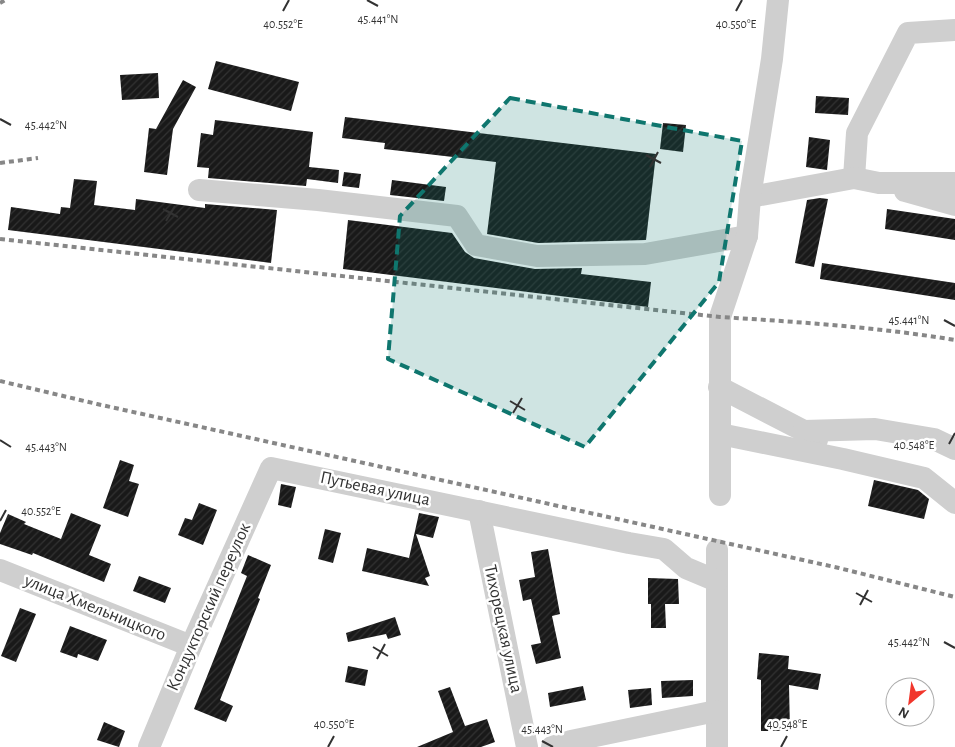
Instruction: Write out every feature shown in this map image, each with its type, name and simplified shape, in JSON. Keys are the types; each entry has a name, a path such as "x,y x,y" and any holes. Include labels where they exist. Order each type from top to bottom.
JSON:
{"street":[{"path":"720,495 720,317 747,236 750,197 772,59 778,0"},
{"path":"854,178 857,133 908,33 955,30"},
{"path":"750,197 854,178 879,183 955,205"},
{"path":"879,183 955,183"},
{"path":"200,190 318,200 457,216 476,245 537,256 645,254 747,236"},
{"path":"719,387 804,431 843,459"},
{"path":"804,431 875,429 934,439 955,449"},
{"path":"720,434 924,478 955,503"},
{"name":"Путьевая улица","path":"271,468 664,548 686,568 718,581"},
{"name":"Кондукторский переулок","path":"149,747 191,646 271,468"},
{"name":"Тихорецкая улица","path":"479,511 528,747"},
{"path":"717,550 717,747"},
{"name":"улица Хмельницкого","path":"0,570 191,646"},
{"path":"552,747 571,741 716,711"}],"highlighted area":[{"path":"510,98 742,141 719,282 585,447 388,359 400,216"}],"building":[{"path":"216,61 299,82 291,111 208,89"},
{"path":"158,73 159,98 122,100 120,75"},
{"path":"183,80 196,87 173,129 167,175 144,172 149,128 156,129"},
{"path":"816,96 849,98 848,115 815,113"},
{"path":"345,117 656,154 646,240 538,243 487,234 496,162 384,149 385,143 342,138"},
{"path":"215,120 313,132 309,167 339,170 338,183 307,179 306,186 208,178 209,168 197,167 201,133 213,135"},
{"path":"663,123 686,125 683,152 660,149"},
{"path":"809,137 830,140 827,170 806,167"},
{"path":"344,172 361,174 359,188 342,186"},
{"path":"74,179 97,181 94,205 135,210 136,199 205,208 205,204 277,210 271,263 8,230 11,207 60,214 61,207 70,208"},
{"path":"392,180 446,187 444,201 390,195"},
{"path":"828,199 814,267 795,263 807,200"},
{"path":"887,209 955,219 955,240 885,229"},
{"path":"348,220 452,233 465,252 474,258 535,269 582,268 581,274 651,282 648,307 343,269"},
{"path":"822,263 955,283 955,300 820,279"},
{"path":"120,460 134,465 129,481 139,484 128,517 103,508"},
{"path":"874,480 918,490 929,499 924,519 868,506"},
{"path":"281,484 296,487 291,508 278,505"},
{"path":"199,503 217,510 203,545 178,535 185,518 192,520"},
{"path":"71,513 101,525 89,555 111,564 104,582 33,553 32,555 0,544 0,533 8,514 26,522 24,524 61,539"},
{"path":"419,513 439,517 433,538 416,534 430,576 425,578 429,586 362,571 367,548 409,558"},
{"path":"325,529 341,533 333,563 318,559"},
{"path":"548,549 560,614 552,616 561,658 536,664 531,645 541,643 531,599 523,601 519,580 535,577 531,552"},
{"path":"248,555 271,565 258,598 260,599 220,700 233,706 226,722 194,709 247,576 241,573"},
{"path":"139,576 171,588 165,603 133,591"},
{"path":"648,578 678,579 679,604 665,604 666,628 651,628 651,604 648,604"},
{"path":"20,608 36,614 16,662 1,656"},
{"path":"395,617 401,635 388,639 386,634 348,642 346,633"},
{"path":"70,626 107,640 98,661 78,654 77,658 60,652"},
{"path":"759,653 789,656 788,669 821,674 818,690 789,685 790,731 761,731 761,680 757,679"},
{"path":"348,666 368,670 365,686 345,682"},
{"path":"693,680 693,696 662,698 661,681"},
{"path":"583,686 586,700 550,707 548,693"},
{"path":"450,687 465,726 487,719 495,742 481,747 417,747 453,732 438,691"},
{"path":"651,688 652,705 630,708 628,690"},
{"path":"104,722 125,731 119,747 97,740"}],"railway":[{"path":"0,3 5,0"},
{"path":"0,163 38,158"},
{"path":"0,239 720,317 867,328 955,340"},
{"path":"0,381 839,568 955,597"}]}
